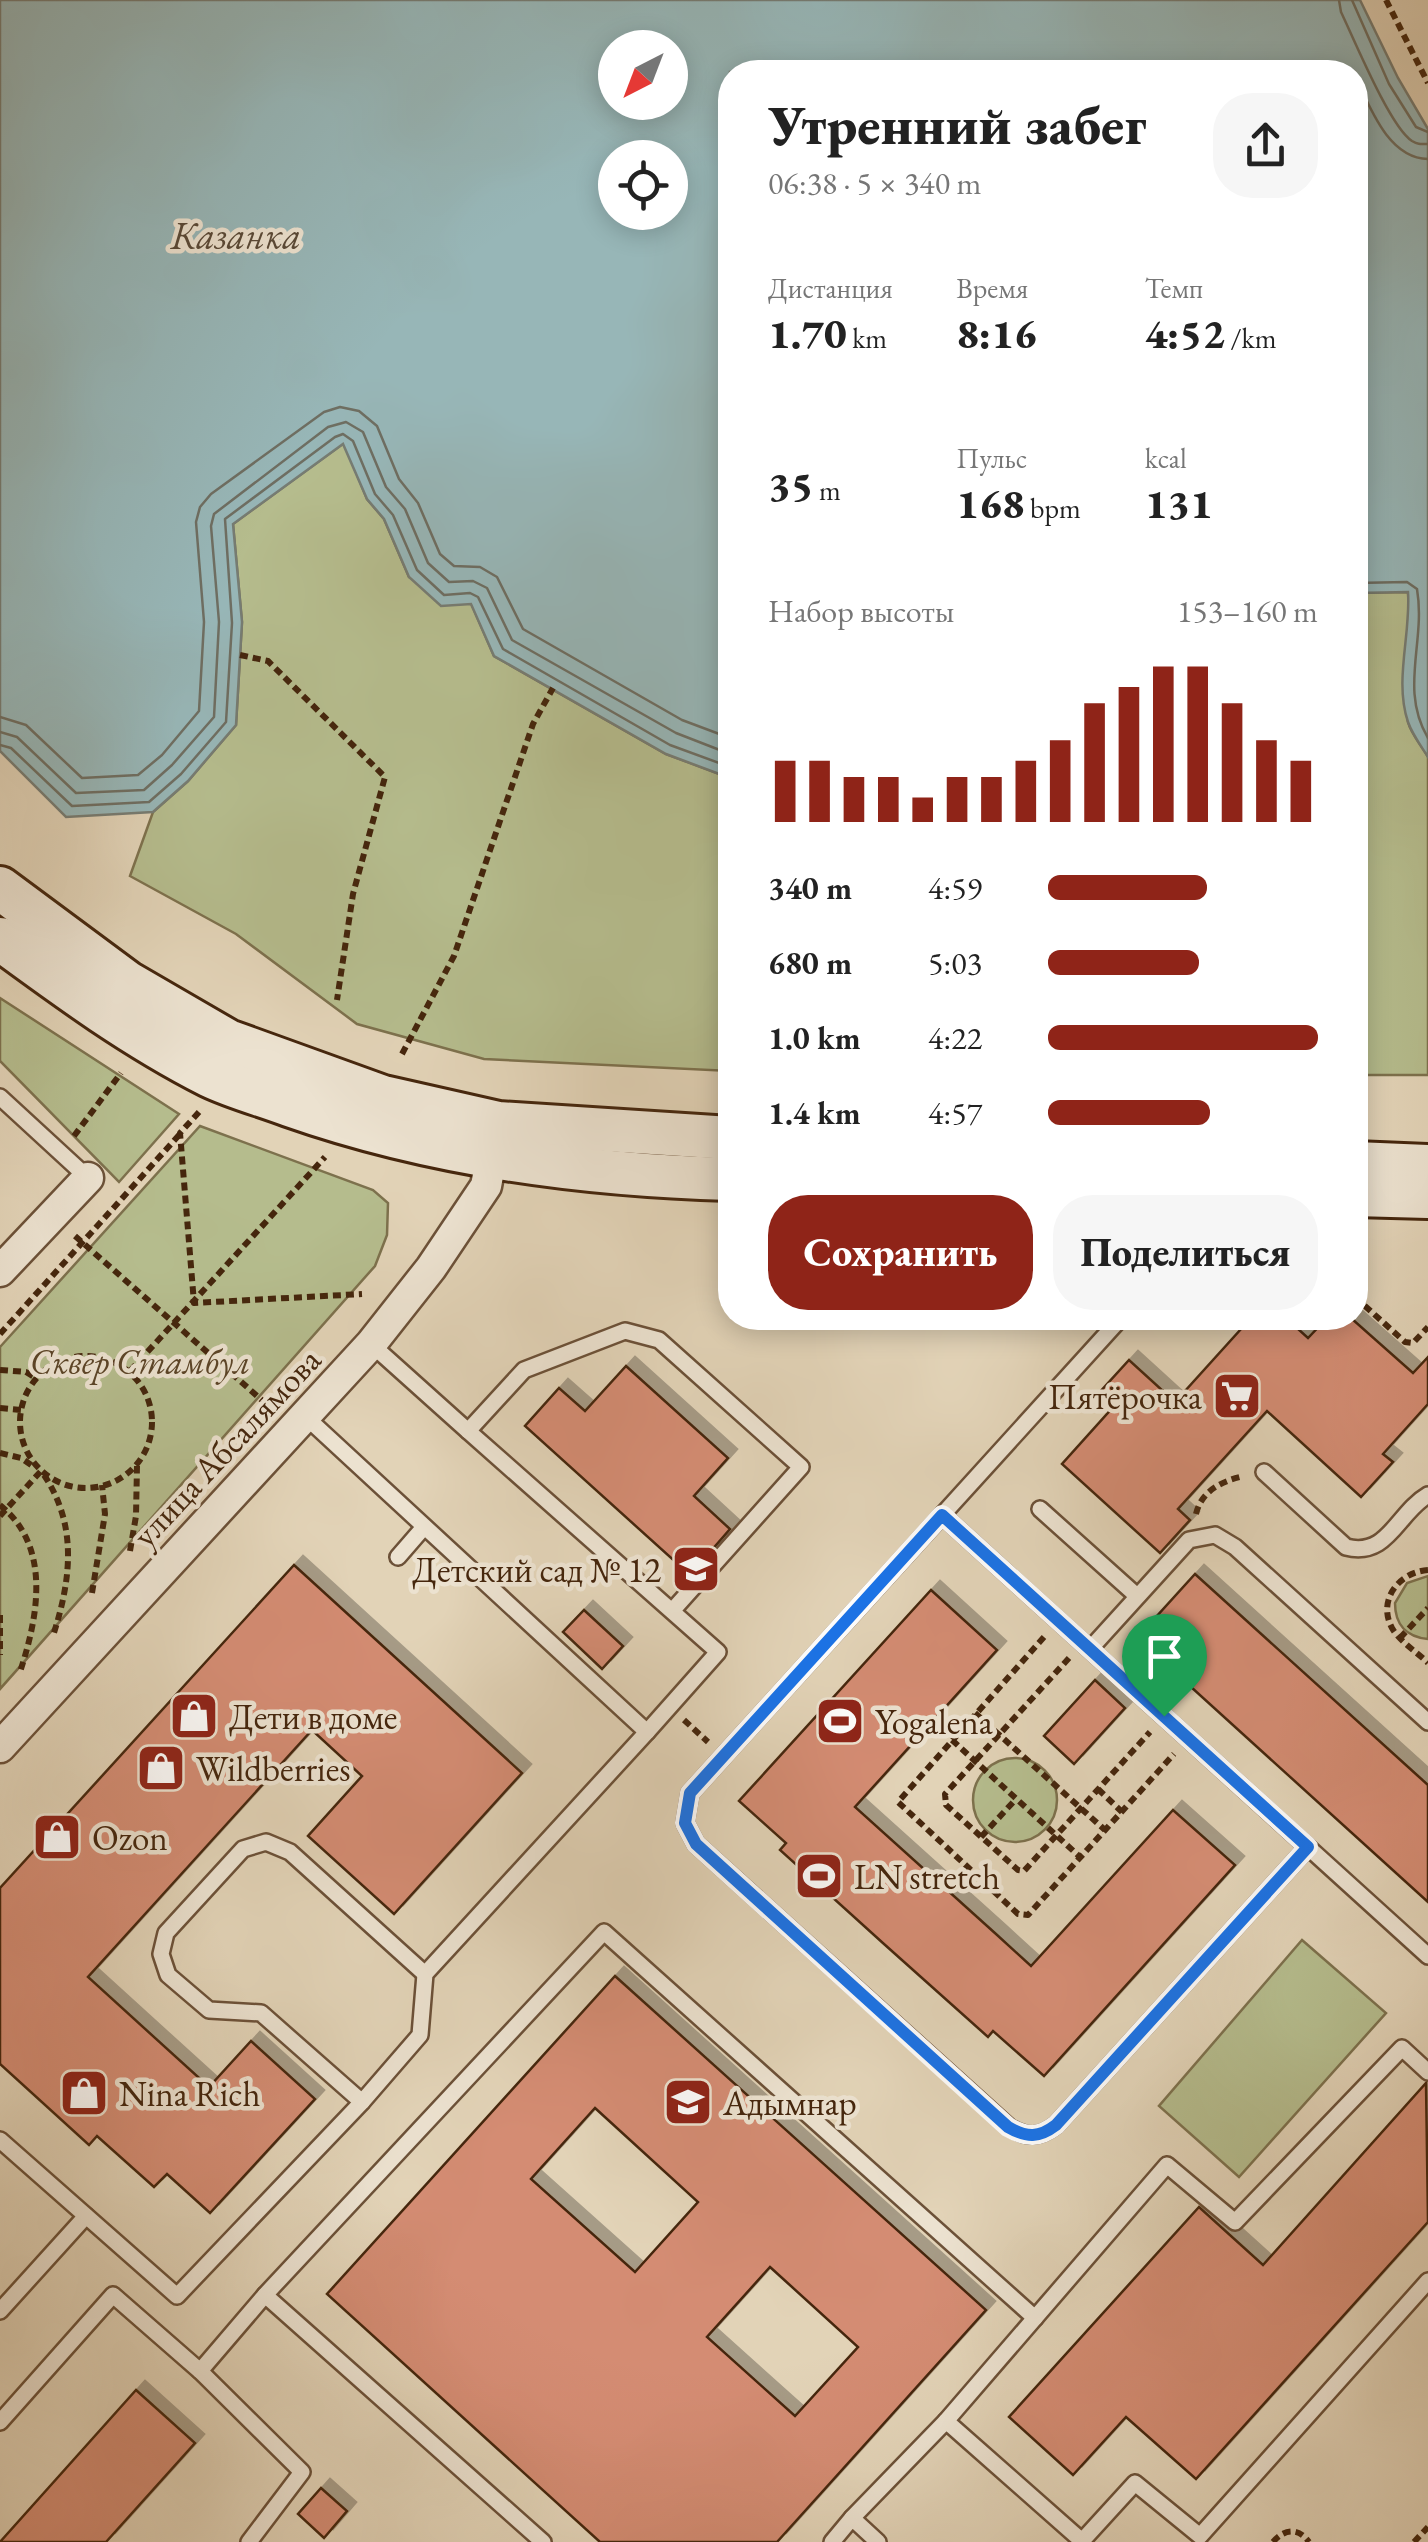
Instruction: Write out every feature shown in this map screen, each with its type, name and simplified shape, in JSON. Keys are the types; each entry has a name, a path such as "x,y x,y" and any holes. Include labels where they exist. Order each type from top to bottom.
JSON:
{"main road":[{"path":"0,888 128,983 228,1041 494,1141 537,1166 718,1178"},
{"path":"0,939 113,1022 214,1078 337,1122 494,1141 718,1138"},
{"path":"1368,1164 1428,1166"},
{"path":"1368,1195 1428,1197"}],"street":[{"name":"улица Абсалямова","path":"0,1746 371,1344 431,1268 486,1186 494,1141"},
{"path":"0,1272 88,1178"}],"lane":[{"path":"0,1097 88,1178"},
{"path":"1110,1330 690,1793 685,1823 696,1844 1008,2127 1022,2135 1035,2136 1056,2125 1308,1847"},
{"path":"468,1431 524,1370 625,1332 659,1340 800,1467 672,1612"},
{"path":"0,2140 177,2296 362,2102 420,2034 425,1974 718,1652 371,1344"},
{"path":"306,1417 646,1732"},
{"path":"1264,1472 1346,1548 1361,1551 1381,1542 1418,1500 1428,1495"},
{"path":"1040,1509 1137,1596"},
{"path":"942,1515 1428,1956"},
{"path":"398,1557 424,1527"},
{"path":"1086,1646 1189,1540 1207,1534 1223,1537 1428,1722"},
{"path":"1110,1694 1123,1680"},
{"path":"362,2102 261,2013 208,2010 168,1974 161,1954 166,1932 243,1849 266,1842 290,1852 425,1974"},
{"path":"200,2371 604,1932 1035,2318"},
{"path":"832,2542 946,2421 1167,2165 1235,2222 1402,2048 1428,2072"},
{"path":"0,2311 86,2216"},
{"path":"946,2421 1082,2541 1135,2483 1200,2536 1428,2281"},
{"path":"0,2422 113,2295 200,2371 302,2472 249,2542"},
{"path":"266,2296 542,2542"},
{"path":"852,2518 878,2542"}],"path":[{"path":"1386,0 1428,83"},
{"path":"240,655 268,661 385,777 353,894 336,1000"},
{"path":"402,1054 454,956 533,724 553,688"},
{"path":"61,1153 121,1073"},
{"path":"0,1334 199,1112"},
{"path":"180,1133 194,1303"},
{"path":"130,1371 325,1157"},
{"path":"52,1216 264,1402"},
{"path":"194,1303 362,1294"},
{"path":"1368,1308 1405,1342 1413,1342 1428,1327"},
{"path":"0,1453 21,1458 41,1471 64,1485 90,1488 116,1482 137,1466 150,1443 153,1417 146,1392 130,1371 107,1358 82,1355 57,1362 36,1378 23,1400 20,1425 26,1450 41,1471 59,1500 70,1555 66,1597 53,1636"},
{"path":"0,1370 26,1372 36,1378"},
{"path":"0,1408 22,1410"},
{"path":"130,1550 138,1494 137,1466"},
{"path":"20,1672 36,1612 36,1573 23,1534 2,1510 41,1471"},
{"path":"1205,1497 1216,1485"},
{"path":"92,1593 105,1514 102,1486"},
{"path":"1428,1570 1405,1576 1392,1591 1387,1610 1400,1638 1428,1663"},
{"path":"1400,1638 1428,1608"},
{"path":"0,1615 0,1655"},
{"path":"1059,1621 899,1798 899,1805 1018,1914 1028,1915 1188,1738"},
{"path":"1086,1646 999,1734 943,1800 982,1837 1022,1872 1164,1716"},
{"path":"976,1713 1105,1830"},
{"path":"688,1724 714,1748"},
{"path":"951,1740 1080,1857"},
{"path":"1098,1790 1122,1812"},
{"path":"982,1837 1016,1799"},
{"path":"1414,2542 1428,2527"},
{"path":"1272,2542 1290,2530 1309,2542"}],"green space":[{"path":"344,443 367,499 384,519 409,577 471,603 494,656 666,754 718,774 718,1070 484,1059 357,1024 236,934 130,876 153,812 188,781 236,725 242,622 233,524"},
{"path":"1408,592 1406,706 1409,726 1428,757 1428,1075 1368,1075 1368,593"},
{"path":"0,998 179,1114 119,1182 0,1061"},
{"name":"Сквер Стамбул","path":"200,1126 373,1190 388,1203 387,1235 375,1266 0,1689 0,1347"},
{"path":"1428,1576 1428,1639 1403,1628 1395,1603 1407,1583"},
{"path":"1015,1758 1031,1761 1045,1770 1054,1784 1054,1816 1045,1830 1031,1839 1015,1842 999,1839 985,1830 976,1816 973,1800 976,1784 985,1770 999,1761"},
{"path":"1302,1940 1386,2013 1239,2177 1159,2106"}],"water":[{"name":"Казанка","path":"0,0 1360,0 1428,129 1428,757 1412,731 1404,706 1408,592 1368,593 1368,60 718,60 718,774 666,754 494,656 471,604 441,606 409,577 384,519 367,499 343,444 233,524 242,622 236,725 188,781 153,812 66,817 0,751"}],"building":[{"path":"1240,1330 1299,1330 1308,1338 1316,1330 1365,1330 1413,1373 1428,1357 1428,1404 1383,1454 1393,1462 1361,1497 1267,1411 1178,1509 1190,1520 1160,1553 1062,1464 1114,1406 1099,1393 1129,1360 1175,1402"},
{"path":"626,1366 728,1458 694,1496 730,1529 690,1575 525,1426 559,1388 585,1411"},
{"path":"294,1565 522,1773 394,1914 308,1836 362,1776 312,1730 88,1977 209,2087 251,2041 315,2099 210,2213 167,2174 154,2187 97,2136 89,2145 0,2064 0,1888"},
{"path":"1195,1574 1428,1785 1428,1902 1137,1638"},
{"path":"931,1590 997,1650 855,1807 1031,1966 1173,1810 1235,1865 1044,2076 993,2031 988,2037 884,1944 780,1850 786,1843 739,1801"},
{"path":"584,1610 623,1646 602,1669 563,1632"},
{"path":"1095,1680 1125,1708 1074,1764 1044,1736"},
{"path":"615,1976 986,2310 777,2542 600,2542 327,2294","holes":["595,2108 698,2202 635,2272 531,2179","770,2267 858,2347 795,2416 707,2337"]},
{"path":"1426,2083 1428,2222 1196,2479 1126,2417 1073,2475 1009,2417 1199,2207 1263,2265"},
{"path":"136,2390 195,2443 106,2542 0,2542"},
{"path":"321,2488 347,2511 324,2538 298,2514"}],"place":[{"name":"Пятёрочка","path":"1237,1396"},
{"name":"Детский сад № 12","path":"696,1569"},
{"name":"Дети в доме","path":"194,1716"},
{"name":"Yogalena","path":"840,1721"},
{"name":"Wildberries","path":"161,1768"},
{"name":"Ozon","path":"57,1837"},
{"name":"LN stretch","path":"819,1876"},
{"name":"Nina Rich","path":"84,2093"},
{"name":"Адымнар","path":"688,2102"}],"route":[{"path":"942,1515 1164,1716 1308,1847 1056,2125 1035,2136 1022,2135 1008,2127 696,1844 685,1823 690,1793 942,1515"}]}
